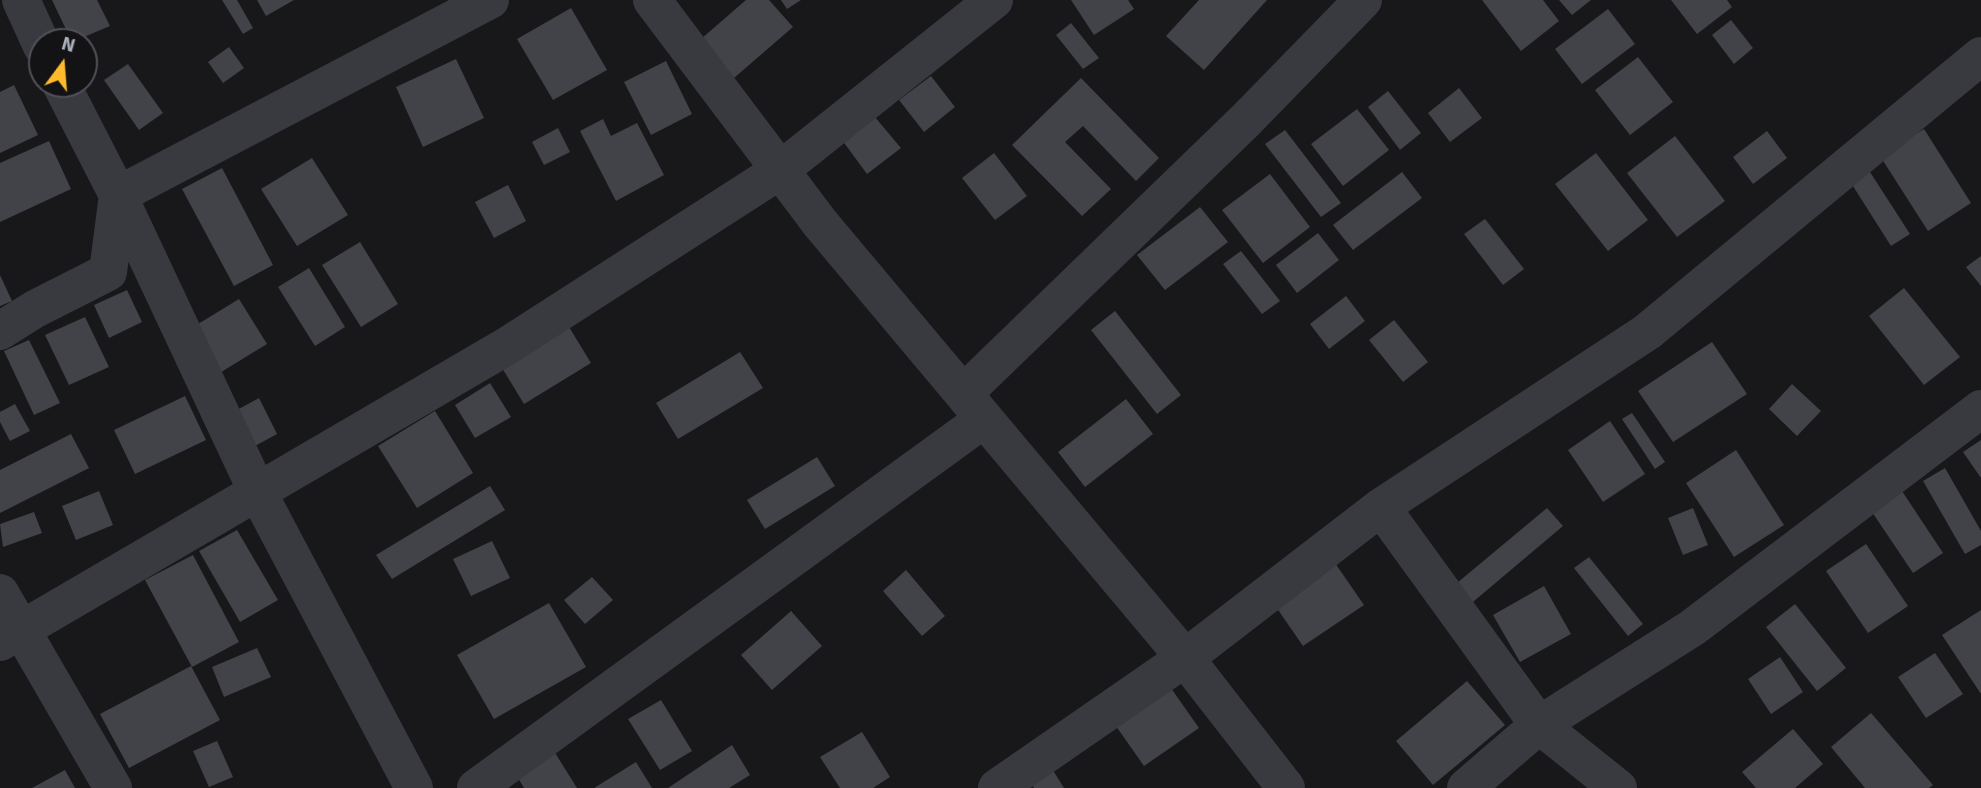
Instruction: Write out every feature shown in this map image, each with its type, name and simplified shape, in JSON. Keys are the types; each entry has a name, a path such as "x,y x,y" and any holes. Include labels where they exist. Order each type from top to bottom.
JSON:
{"street":[{"path":"118,195 490,0"},
{"path":"652,0 779,171 1185,658 1286,788"},
{"path":"10,637 508,346 779,171 994,0"},
{"path":"486,786 974,406 1363,0"},
{"path":"24,2 35,28"},
{"path":"997,788 1185,658 1381,507 1647,332 1981,56"},
{"path":"68,98 118,195 257,491 414,788"},
{"path":"0,331 35,309 108,272 118,195"},
{"path":"1466,788 1539,725 1692,628 1981,409"},
{"path":"1381,507 1539,725 1618,788"},
{"path":"0,593 10,637 113,788"}],"building":[{"path":"52,0 97,0 110,26 98,31 98,28 65,28"},
{"path":"222,0 237,0 253,28 243,34"},
{"path":"257,0 294,0 266,16"},
{"path":"746,0 769,0 793,27 734,78 701,39"},
{"path":"781,0 801,0 787,9"},
{"path":"1071,0 1128,0 1134,9 1094,35"},
{"path":"1199,0 1267,0 1204,70 1166,36"},
{"path":"1482,0 1543,0 1559,21 1521,51"},
{"path":"1559,0 1591,0 1572,15"},
{"path":"1671,0 1727,0 1732,7 1697,34"},
{"path":"571,8 607,70 553,100 517,39"},
{"path":"1608,9 1635,44 1582,84 1555,49"},
{"path":"1731,20 1753,48 1734,64 1712,35"},
{"path":"1071,23 1099,58 1083,69 1056,35"},
{"path":"229,47 244,68 223,83 208,62"},
{"path":"1638,57 1673,102 1630,135 1595,90"},
{"path":"456,59 484,118 423,147 396,87"},
{"path":"666,61 692,114 651,135 624,82"},
{"path":"128,64 163,113 139,130 104,80"},
{"path":"931,76 955,107 924,132 899,100"},
{"path":"1081,78 1159,158 1136,181 1083,126 1065,142 1111,189 1082,216 1012,145"},
{"path":"14,85 38,135 0,153 0,92"},
{"path":"1459,88 1482,118 1450,142 1428,113"},
{"path":"1388,91 1421,133 1400,150 1368,107"},
{"path":"1357,109 1389,150 1343,186 1311,144"},
{"path":"874,116 901,148 867,174 842,140"},
{"path":"603,119 611,136 637,123 664,175 616,201 580,131"},
{"path":"558,128 570,152 544,165 532,142"},
{"path":"1924,129 1971,203 1928,231 1880,156"},
{"path":"1285,130 1341,203 1321,217 1265,144"},
{"path":"1767,131 1787,158 1753,184 1733,157"},
{"path":"1675,136 1725,201 1677,237 1627,173"},
{"path":"49,141 71,189 0,222 0,163"},
{"path":"994,153 1027,196 995,220 962,178"},
{"path":"1596,153 1648,220 1608,251 1555,184"},
{"path":"312,158 348,215 297,246 261,189"},
{"path":"222,168 273,265 234,286 182,189"},
{"path":"1402,172 1422,198 1353,250 1333,225"},
{"path":"1870,172 1910,234 1891,246 1851,183"},
{"path":"1270,174 1310,227 1263,263 1222,210"},
{"path":"508,185 526,221 494,238 475,202"},
{"path":"1200,207 1228,242 1165,290 1137,255"},
{"path":"1485,219 1524,269 1503,285 1464,234"},
{"path":"1318,233 1339,260 1297,293 1276,265"},
{"path":"360,242 398,304 361,327 322,265"},
{"path":"1241,251 1280,301 1262,314 1223,264"},
{"path":"1981,256 1981,286 1966,267"},
{"path":"309,268 345,327 315,346 278,287"},
{"path":"0,275 12,301 0,306"},
{"path":"1904,288 1960,357 1924,385 1869,316"},
{"path":"127,290 142,322 109,338 94,305"},
{"path":"1346,296 1365,321 1329,349 1310,324"},
{"path":"239,299 267,344 213,377 185,332"},
{"path":"1115,311 1181,395 1157,414 1091,330"},
{"path":"85,317 109,367 69,385 45,335"},
{"path":"1394,320 1428,362 1403,382 1369,340"},
{"path":"566,322 591,363 524,404 499,363"},
{"path":"29,340 60,403 34,415 4,351"},
{"path":"1712,342 1747,394 1673,442 1638,391"},
{"path":"740,352 763,388 678,439 656,403"},
{"path":"490,383 511,417 475,438 455,405"},
{"path":"1792,384 1821,411 1797,436 1769,409"},
{"path":"185,396 206,440 135,474 114,430"},
{"path":"259,398 277,434 255,446 237,410"},
{"path":"1126,399 1153,434 1085,487 1058,452"},
{"path":"15,404 30,431 10,441 0,422 0,412"},
{"path":"435,411 473,473 417,508 378,446"},
{"path":"1632,413 1665,462 1655,469 1622,419"},
{"path":"1610,421 1645,474 1603,502 1568,450"},
{"path":"71,434 89,468 0,513 0,470"},
{"path":"1981,440 1981,478 1963,452"},
{"path":"1736,450 1784,525 1734,557 1686,483"},
{"path":"817,457 835,486 765,529 747,500"},
{"path":"1945,468 1981,531 1981,545 1965,554 1923,481"},
{"path":"1898,485 1943,553 1913,573 1868,506"},
{"path":"490,486 505,510 392,579 376,555"},
{"path":"99,491 113,525 76,540 62,506"},
{"path":"1547,508 1563,526 1467,607 1451,588"},
{"path":"1693,508 1708,545 1683,555 1668,518"},
{"path":"34,512 42,533 3,547 0,524"},
{"path":"237,530 278,600 240,622 199,551"},
{"path":"492,541 510,578 471,596 453,559"},
{"path":"1866,544 1908,606 1868,633 1826,571"},
{"path":"193,555 239,642 192,667 145,580"},
{"path":"1589,557 1643,624 1628,636 1574,568"},
{"path":"1335,563 1364,605 1303,646 1274,604"},
{"path":"906,570 945,616 922,636 883,591"},
{"path":"592,577 613,600 585,624 564,600"},
{"path":"1544,586 1571,634 1520,662 1493,615"},
{"path":"549,603 586,667 494,719 457,655"},
{"path":"1795,604 1846,668 1817,691 1766,627"},
{"path":"1981,610 1981,694 1942,635"},
{"path":"791,611 822,646 772,690 741,655"},
{"path":"257,648 271,677 224,697 212,667"},
{"path":"1935,653 1963,694 1926,718 1898,677"},
{"path":"1780,657 1803,692 1771,714 1748,679"},
{"path":"191,666 220,720 129,768 100,714"},
{"path":"1166,681 1199,728 1144,766 1111,719"},
{"path":"1467,681 1505,725 1433,785 1396,741"},
{"path":"661,700 692,751 660,770 628,719"},
{"path":"1871,713 1933,785 1929,788 1865,788 1831,747"},
{"path":"1793,729 1823,764 1795,788 1756,788 1742,772"},
{"path":"862,732 890,777 873,788 840,788 820,757"},
{"path":"217,741 233,777 209,787 193,751"},
{"path":"732,745 750,775 729,788 668,788"},
{"path":"552,748 577,788 524,788 514,771"},
{"path":"636,762 652,788 594,788"},
{"path":"1049,764 1064,788 1034,788 1028,777"},
{"path":"65,770 75,788 32,788"}]}
